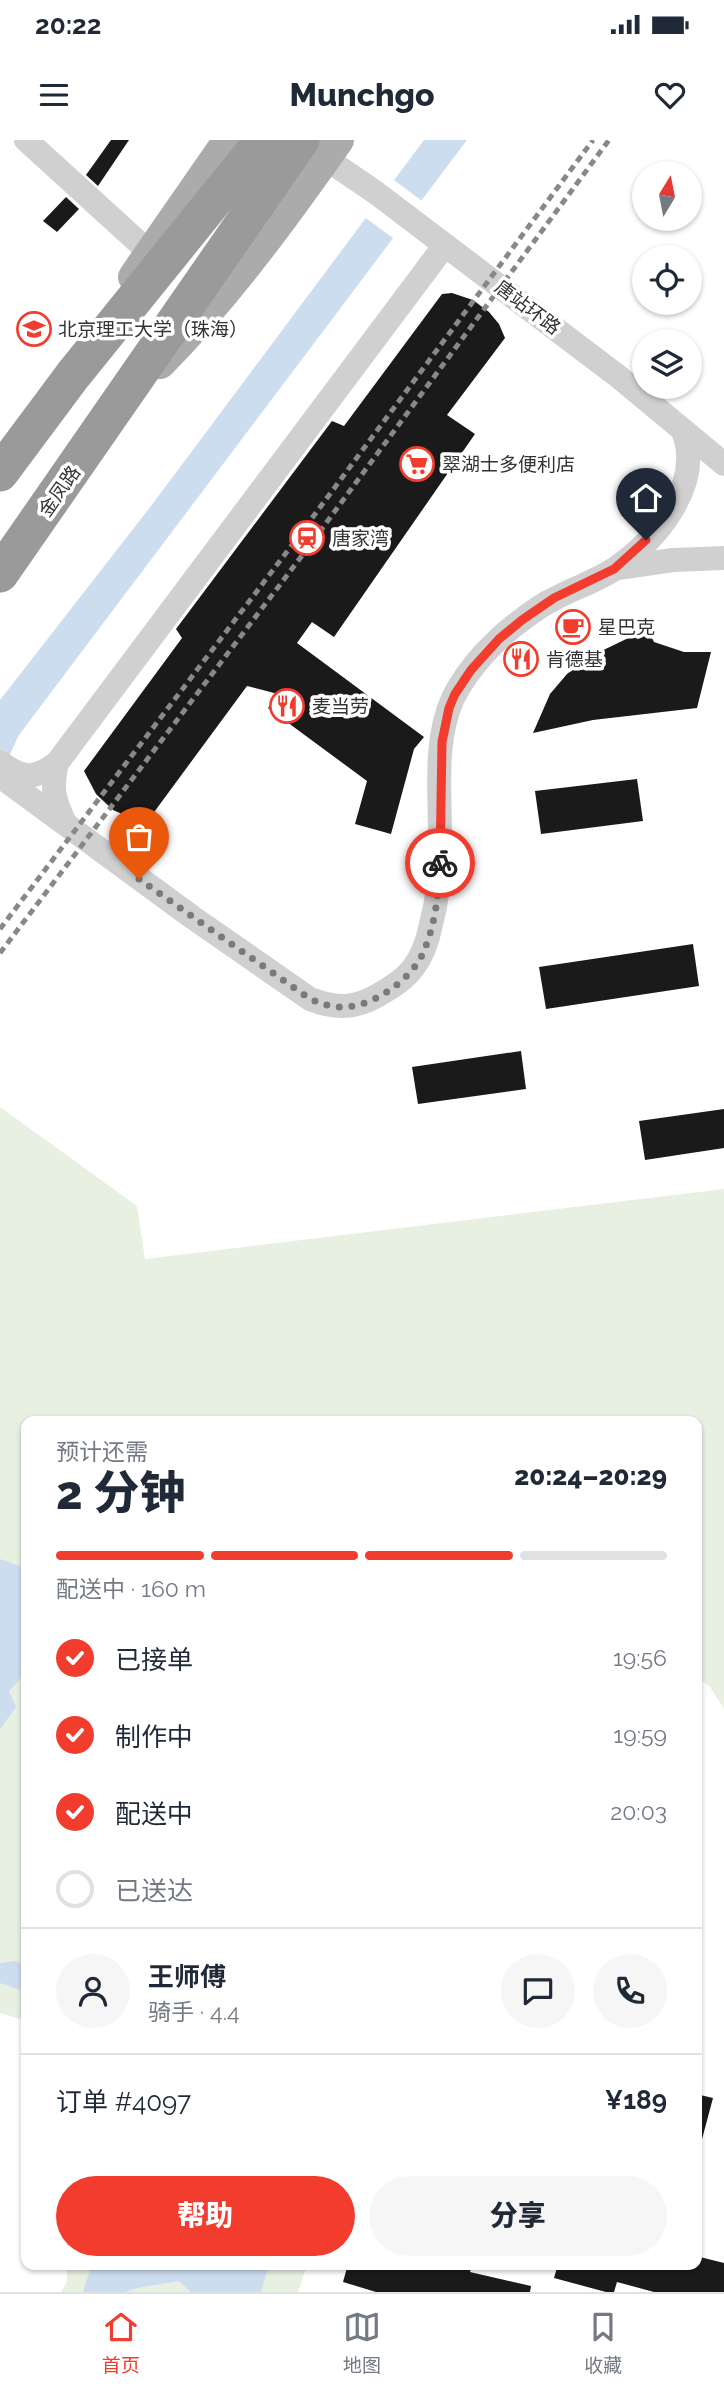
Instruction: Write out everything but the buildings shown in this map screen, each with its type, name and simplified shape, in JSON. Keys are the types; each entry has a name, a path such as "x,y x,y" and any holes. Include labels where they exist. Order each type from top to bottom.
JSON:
{"highway":[{"path":"0,473 73,375 286,146"},
{"name":"金凤路","path":"0,574 118,407 286,146"}],"main road":[{"path":"73,375 149,252 286,146"}],"street":[{"path":"26,140 149,252"},
{"name":"唐站环路","path":"286,146 375,192 619,377 724,464"},
{"path":"6,774 43,774 57,764 445,245"},
{"path":"6,774 171,902 310,999 328,1006 344,1007 373,999 394,986 413,969 428,937 437,899 440,870 442,742 449,708 455,694 471,670 499,639 522,620 554,598 614,569 659,527 677,499 690,462 688,443 683,431"},
{"path":"614,569 673,559 724,558"},
{"path":"57,764 52,781 55,800 64,821"}],"green space":[{"path":"0,1107 137,1206 145,1259 724,1189 724,1709 710,1687 702,1681 702,1416 21,1416 21,2019 0,2013"},
{"path":"67,2270 305,2270 298,2292 61,2292 67,2282"}],"water":[{"path":"424,140 467,140 19,735 0,775 0,700 151,506"},
{"path":"0,1559 21,1566 21,1678 9,1691 16,1707 0,1729"},
{"path":"15,1961 21,1963 21,1990 0,1983 0,1963"},
{"path":"90,2270 268,2270 261,2292 191,2292 179,2281 125,2292 83,2292"}],"pier":[{"path":"391,178 425,203 397,241 363,216"}],"railway":[{"path":"0,929 289,549 593,140"},
{"path":"0,953 301,557 609,140"}],"way so far":[{"path":"139,879 310,999 328,1006 344,1007 373,999 394,986 413,969 428,937 437,899 440,863"}],"place":[{"name":"北京理工大学（珠海）","path":"34,329"},
{"name":"翠湖士多便利店","path":"417,464"},
{"name":"唐家湾","path":"307,538"},
{"name":"星巴克","path":"573,627"},
{"name":"肯德基","path":"521,659"},
{"name":"麦当劳","path":"287,706"}],"route":[{"path":"440,863 439,795 442,742 449,708 455,694 471,670 499,639 522,620 554,598 614,569 646,540"}]}
